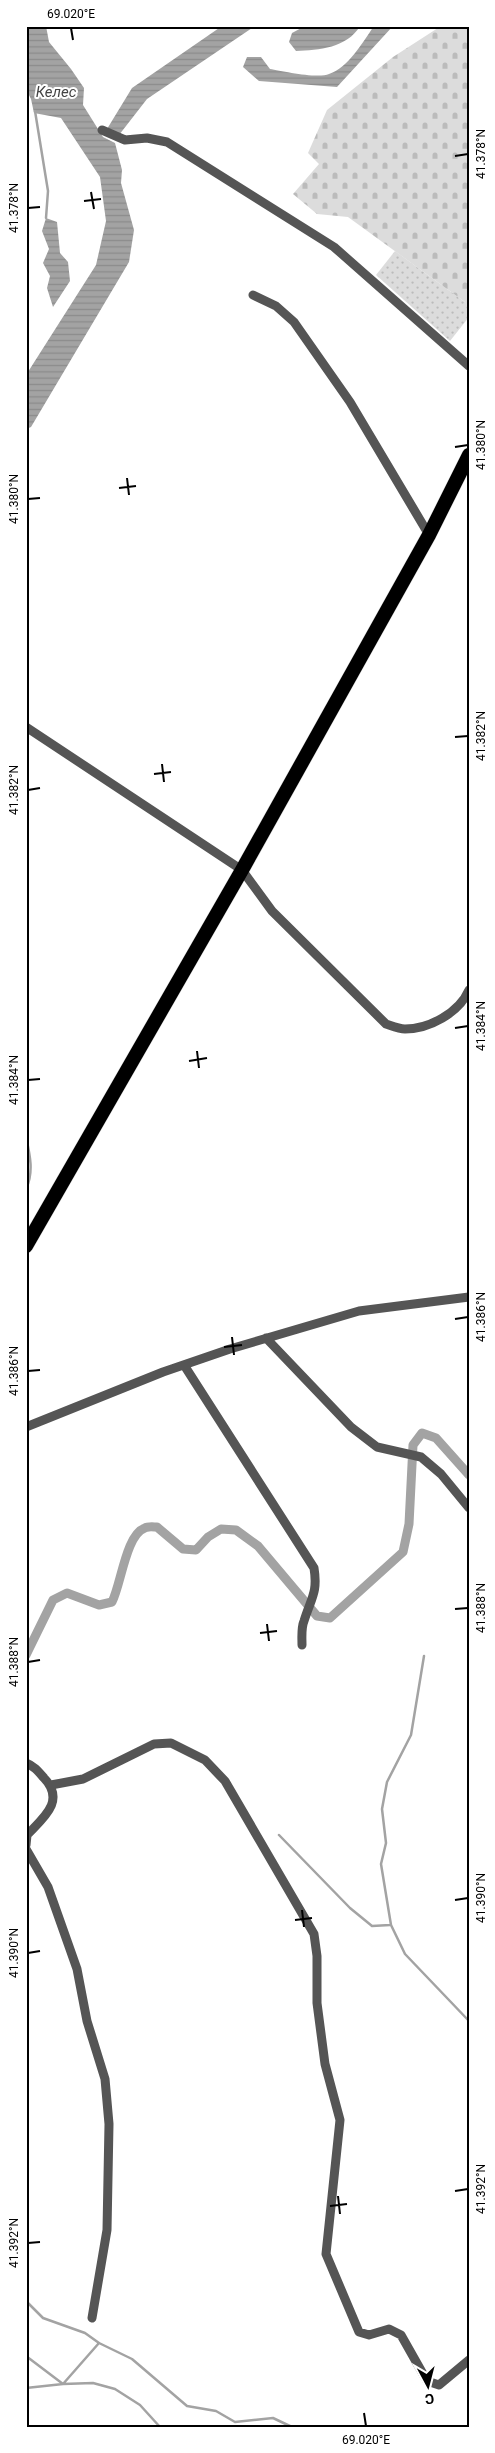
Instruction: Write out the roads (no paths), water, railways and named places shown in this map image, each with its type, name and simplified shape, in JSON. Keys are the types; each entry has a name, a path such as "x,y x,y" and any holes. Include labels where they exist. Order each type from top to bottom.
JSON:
{"highway":[{"path":"26,1246 242,870 429,535 469,455"}],"street":[{"path":"102,130 125,140 147,138 167,142 334,247 469,366"},
{"path":"253,295 276,306 294,322 350,402 429,535"},
{"path":"26,727 242,870 272,911 386,1024 403,1029 425,1026 450,1013 469,990"},
{"path":"26,1427 184,1365 266,1338 359,1311 469,1297"},
{"path":"266,1338 351,1427 377,1447 421,1457 441,1474 469,1508"},
{"path":"184,1365 314,1568 317,1585 303,1622 302,1645"},
{"path":"51,1785 83,1779 154,1744 171,1743 205,1760 225,1781 314,1934 317,1956 317,2003 324,2055 340,2120 326,2254 359,2332 369,2335 389,2329 400,2335 427,2380 439,2385 469,2360"},
{"path":"26,1763 33,1766 51,1785 54,1799 48,1812 26,1835 26,1847 48,1887 77,1969 87,2021 104,2079 109,2124 107,2230 92,2318"}],"water":[{"name":"Келес","path":"26,26 46,26 49,42 84,88 83,105 103,137 115,143 122,170 121,183 134,230 129,262 31,427 26,429 26,375 96,265 106,221 100,177 61,118 34,113 31,99 26,89"},
{"path":"222,26 255,26 147,99 119,135 107,129 132,88"},
{"path":"305,26 360,26 348,39 340,43 314,50 296,51 289,42 292,33"},
{"path":"374,26 393,26 337,87 259,81 243,67 247,57 261,57 270,69 317,76 329,74 336,71 349,60"},
{"path":"46,218 57,222 60,253 68,262 70,281 53,307 47,288 50,276 43,263 49,249 42,231"}],"waterway":[{"path":"35,111 48,191 46,218"},
{"path":"26,966 27,960"},
{"path":"26,1137 31,1170 26,1189"},
{"path":"26,1655 53,1600 67,1593 99,1605 112,1602 133,1540 138,1532 148,1527 157,1527 183,1549 196,1550 208,1537 221,1529 236,1530 258,1546 317,1616 330,1618 403,1552 409,1524 413,1445 422,1433 436,1438 469,1475"},
{"path":"424,1656 411,1735 387,1782 382,1809 386,1843 381,1864 391,1925 405,1954 469,2021"},
{"path":"279,1835 350,1908 372,1926 390,1925"},
{"path":"26,2301 43,2318 85,2333 99,2343 132,2359 187,2406 216,2411 235,2422 273,2418 292,2427"},
{"path":"26,2388 63,2384 99,2343"},
{"path":"26,2356 63,2384 93,2383 115,2389 140,2405 160,2427"}]}
